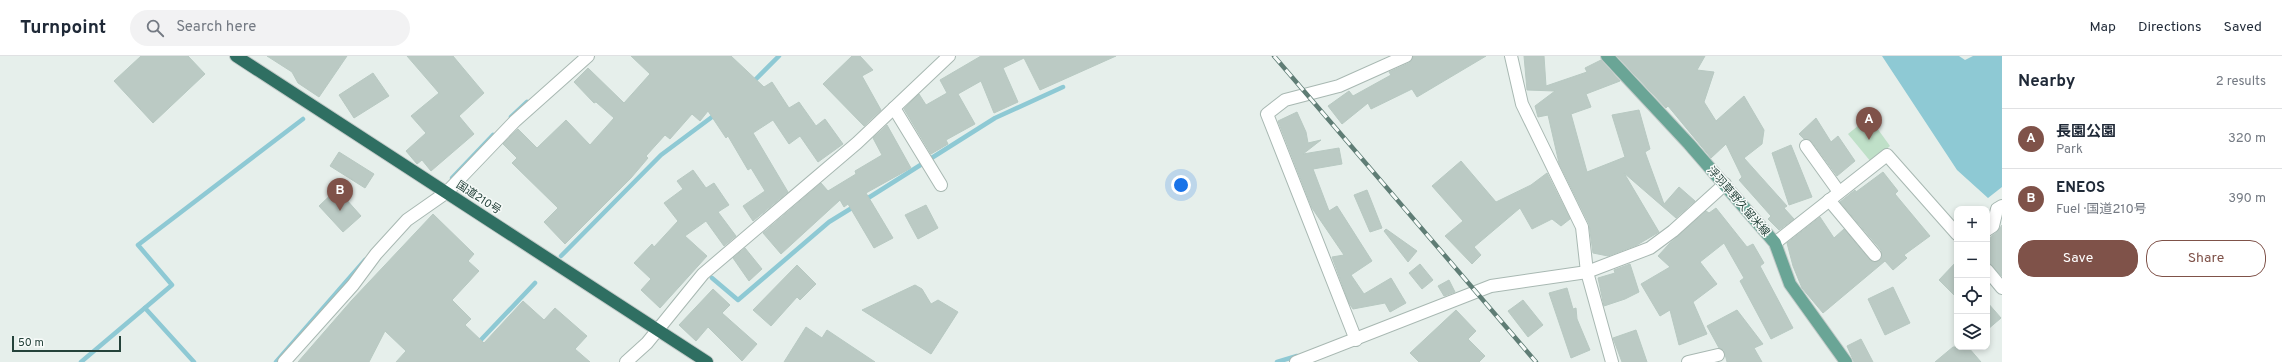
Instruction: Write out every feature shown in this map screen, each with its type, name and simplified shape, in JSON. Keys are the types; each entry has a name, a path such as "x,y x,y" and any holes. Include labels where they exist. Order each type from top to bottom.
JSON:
{"highway":[{"name":"国道210号","path":"236,56 707,362"}],"main road":[{"name":"浮羽草野久留米線","path":"1607,56 1725,184 1775,243 1790,284 1846,362"}],"street":[{"path":"284,362 354,285 376,254 407,220 447,192 515,121 588,56"},
{"path":"626,362 648,343 703,274 857,143 949,56"},
{"path":"1356,340 1268,114 1285,100 1339,86 1406,56"},
{"path":"1511,56 1522,104 1582,227 1587,272 1612,362"},
{"path":"894,108 941,185"},
{"path":"1806,146 1839,192"},
{"path":"1775,243 1887,154 1954,231"},
{"path":"1296,362 1356,340 1491,286 1587,272 1650,248 1673,231 1725,184"},
{"path":"1829,200 1875,255"},
{"path":"1990,228 1993,226 1997,210 2002,206"},
{"path":"1990,274 2002,288"},
{"path":"1688,362 1718,355"}],"green space":[{"path":"1869,117 1890,146 1871,162 1848,134"}],"water":[{"path":"1882,56 1959,56 1965,60 1973,56 2002,56 2002,187 1988,198 1957,170"}],"building":[{"path":"141,56 188,56 205,74 153,123 114,81"},
{"path":"267,56 347,56 319,97 298,83 292,72"},
{"path":"407,56 453,56 484,93 459,116 474,134 431,171 422,160 417,164 406,151 426,133 411,116 439,93"},
{"path":"631,56 731,56 764,87 772,82 789,108 799,102 816,126 825,119 843,144 818,162 800,136 789,144 773,120 753,133 788,192 753,221 743,206 765,191 751,168 748,170 728,136 726,138 708,111 700,121 692,114 670,139 665,135 646,156 648,158 631,178 565,244 544,222 558,208 512,163 517,158 503,144 518,129 537,148 566,120 590,145 614,118 596,102 594,103 574,82 588,68 624,103 650,74"},
{"path":"852,56 860,56 873,70 862,76 881,110 864,126 823,84"},
{"path":"981,56 1116,56 1040,90 1024,58 1003,68 1018,102 994,113 981,81 958,94 975,124 946,140 948,144 931,154 904,109 919,94 926,105 947,93 940,80"},
{"path":"1413,56 1486,56 1417,97 1412,89 1371,109 1368,103 1342,124 1328,106 1349,91 1353,96 1391,75 1389,72 1409,63"},
{"path":"1524,56 1544,56 1546,86 1587,72 1585,68 1601,60 1620,81 1586,94 1591,107 1571,114 1587,172 1625,157 1612,115 1639,110 1650,149 1645,152 1664,204 1679,187 1695,201 1676,218 1624,173 1659,232 1637,245 1608,256 1593,253 1589,224 1559,163 1548,115 1538,117 1535,106 1555,91 1527,90"},
{"path":"1617,56 1705,56 1697,70 1714,72 1704,102 1716,121 1744,96 1764,130 1762,144 1744,158 1787,206 1784,208 1794,219 1779,230 1768,219 1771,216 1739,180 1742,177 1726,144 1711,158 1668,106 1666,108"},
{"path":"373,73 389,96 354,118 339,95"},
{"path":"1297,112 1306,132 1308,143 1321,140 1303,154 1339,148 1342,164 1313,169 1329,211 1337,206 1372,261 1351,275 1364,294 1391,278 1406,303 1390,312 1385,303 1353,309 1349,303 1332,257 1344,255 1312,208 1278,121"},
{"path":"1816,118 1831,142 1838,136 1855,161 1837,176 1812,142 1804,139 1799,134"},
{"path":"887,125 911,168 866,193 893,238 874,248 848,204 844,207 840,200 781,254 763,233 821,183 828,191 856,174 855,171 882,155 873,138"},
{"path":"1791,145 1812,197 1789,205 1772,153"},
{"path":"339,152 374,174 365,188 330,166"},
{"path":"1461,161 1496,202 1531,185 1547,173 1570,219 1561,226 1552,219 1532,229 1520,208 1474,247 1481,255 1472,264 1445,236 1463,221 1432,186"},
{"path":"693,170 706,188 714,183 729,205 718,212 736,236 724,246 706,221 685,236 707,256 660,308 641,290 651,279 634,263 652,244 654,247 678,221 664,203 683,189 677,181"},
{"path":"1883,172 1898,191 1895,194 1930,236 1904,255 1907,258 1893,270 1885,261 1823,313 1802,288 1793,266 1787,243 1820,217 1834,238 1844,229 1870,260 1873,262 1879,261 1882,257 1881,250 1840,202 1855,190 1856,192"},
{"path":"337,189 361,216 343,232 319,206"},
{"path":"1367,190 1382,228 1370,232 1354,195"},
{"path":"926,205 938,228 918,239 905,215"},
{"path":"1716,208 1747,247 1753,244 1764,263 1760,266 1793,328 1771,339 1740,281 1744,278 1724,243 1700,262 1717,284 1693,302 1707,334 1679,345 1670,310 1660,316 1641,284 1670,267 1658,256 1669,244 1706,211 1709,213"},
{"path":"433,214 474,254 468,261 479,271 452,300 471,319 465,325 484,343 523,301 544,320 555,308 587,336 575,349 590,362 396,362 406,351 385,331 369,362 298,362 352,300"},
{"path":"2002,225 2002,276 1990,264 1990,238 1997,232"},
{"path":"1386,229 1417,251 1408,262 1384,231"},
{"path":"745,248 762,269 749,281 733,258"},
{"path":"1420,264 1433,280 1422,289 1409,273"},
{"path":"1630,264 1639,292 1625,299 1604,306 1598,278 1615,273 1614,270"},
{"path":"1954,264 1954,295 1939,280"},
{"path":"797,265 816,284 800,300 797,297 771,326 753,310"},
{"path":"1449,280 1455,292 1444,296 1438,286"},
{"path":"915,285 922,289 931,304 938,300 958,312 931,354 862,310"},
{"path":"1893,287 1910,323 1885,335 1868,299"},
{"path":"1567,288 1573,309 1576,308 1577,319 1590,350 1571,358 1549,293"},
{"path":"713,289 730,305 722,313 757,344 742,361 708,327 696,341 679,325"},
{"path":"1523,300 1543,325 1528,337 1508,311"},
{"path":"1990,305 2001,318 1990,327"},
{"path":"1456,310 1476,331 1468,339 1485,356 1479,362 1419,362 1410,353"},
{"path":"1737,310 1763,344 1754,348 1762,362 1727,362 1724,350 1719,348 1707,326"},
{"path":"806,327 822,338 827,330 875,362 784,362"},
{"path":"1636,330 1647,362 1622,362 1613,338"},
{"path":"1861,339 1873,362 1854,362 1847,346"},
{"path":"1954,347 1954,350 1971,350 1981,362 1935,362"}],"waterway":[{"path":"752,83 779,56"},
{"path":"865,200 995,118 1063,87"},
{"path":"511,117 527,102"},
{"path":"561,256 661,155 716,114"},
{"path":"81,362 172,285 138,245 303,119"},
{"path":"452,178 493,135"},
{"path":"712,278 738,300 829,222 855,206"},
{"path":"276,362 365,260"},
{"path":"477,344 535,283"},
{"path":"145,308 194,362"},
{"path":"1277,362 1297,356"}],"railway":[{"path":"1274,56 1536,362"}],"place":[{"name":"長園公園","path":"1869,140"},
{"name":"ENEOS","path":"340,211"}]}
